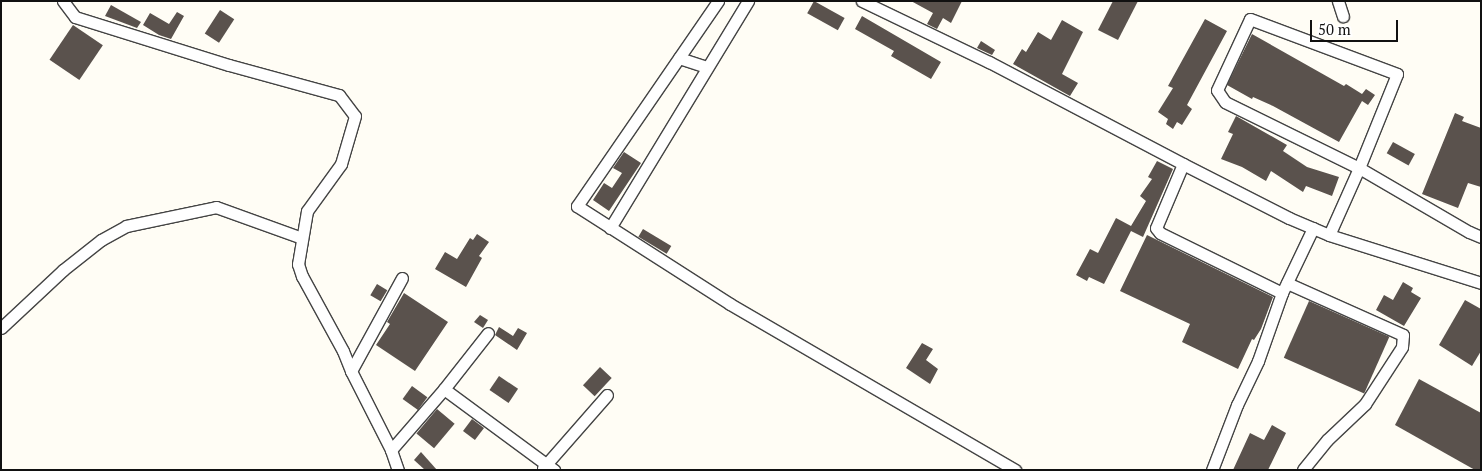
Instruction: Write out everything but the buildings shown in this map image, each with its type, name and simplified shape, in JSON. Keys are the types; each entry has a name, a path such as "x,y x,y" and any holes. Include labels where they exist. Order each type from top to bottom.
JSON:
{"street":[{"path":"63,1 75,17 229,65 339,95 354,116 341,164 307,211 298,264 302,276 343,351 351,371 391,450 398,470"},
{"path":"718,1 576,206 730,304 1016,470"},
{"path":"610,228 748,1"},
{"path":"862,1 989,62 1183,164 1313,228 1329,235 1481,283"},
{"path":"1338,1 1343,16"},
{"path":"1329,235 1359,168 1397,74 1250,19 1216,90 1225,102 1359,168 1469,232 1481,237"},
{"path":"679,58 707,68"},
{"path":"1183,164 1156,228 1160,232 1285,288 1404,335 1402,347 1365,404 1327,440 1305,469"},
{"path":"1,328 63,270 101,240 126,226 216,207 302,238"},
{"path":"1212,470 1237,405 1258,361 1285,288 1313,228"},
{"path":"351,371 402,278"},
{"path":"391,450 444,389 488,333"},
{"path":"444,389 547,468 607,395"}]}
